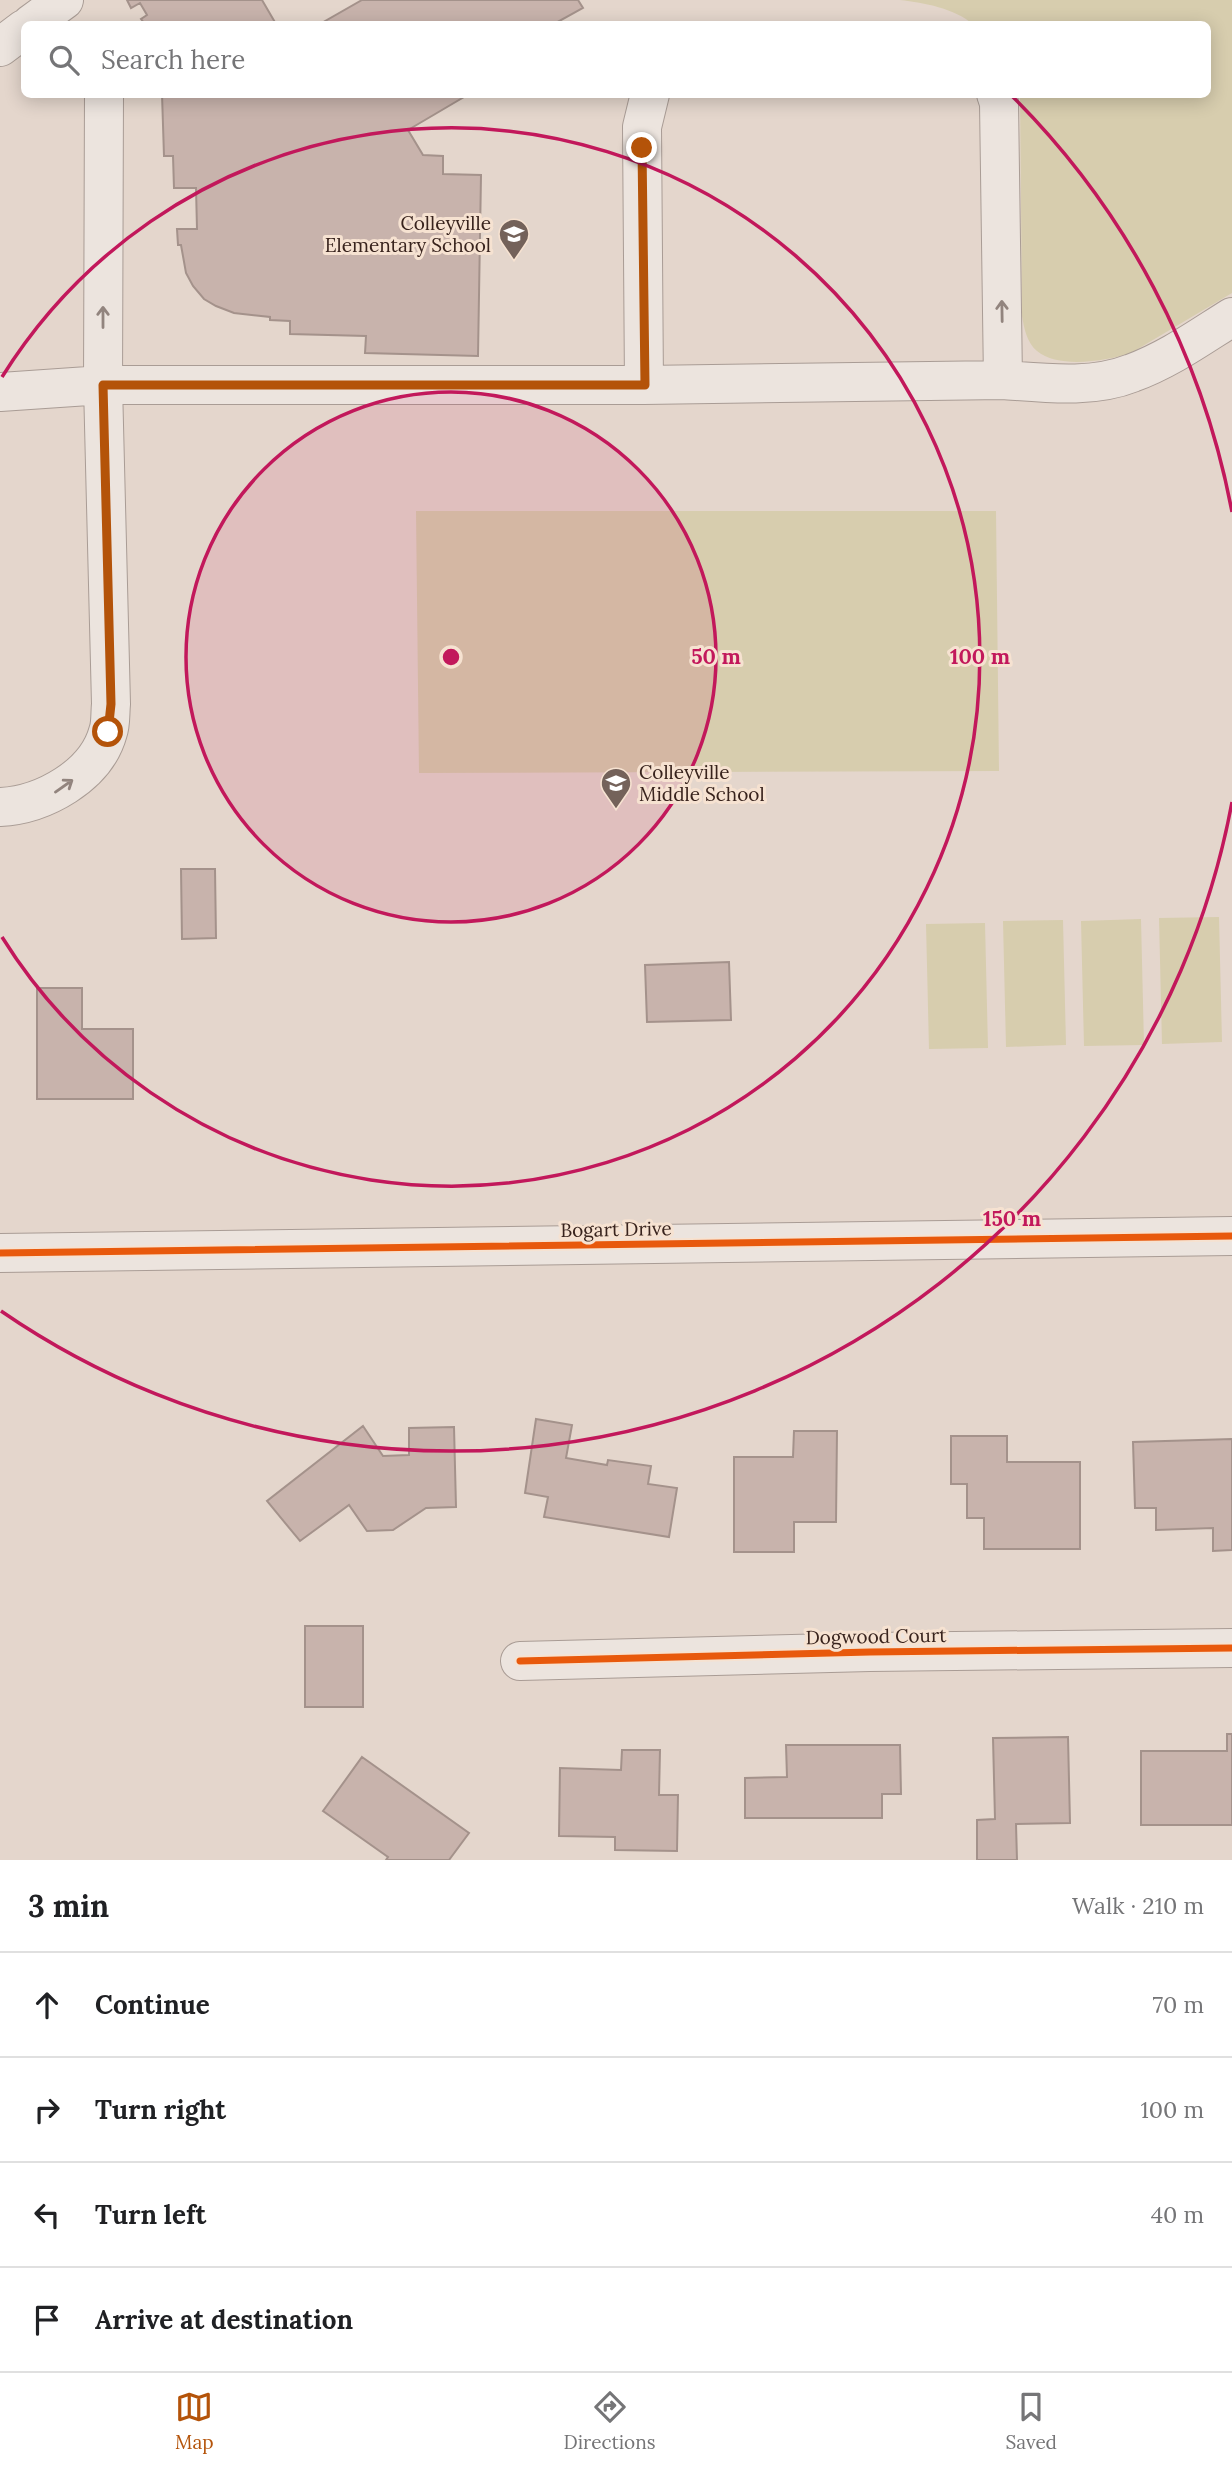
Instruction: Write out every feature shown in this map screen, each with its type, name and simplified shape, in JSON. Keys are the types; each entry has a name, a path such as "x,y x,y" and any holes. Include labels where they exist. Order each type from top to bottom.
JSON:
{"street":[{"path":"35,21 65,0 79,21"},
{"path":"0,47 21,31"},
{"path":"0,807 30,803 56,792 78,776 96,755 108,732 111,704 103,385 104,98"},
{"path":"645,385 642,127 649,98"},
{"path":"997,98 1003,380"},
{"path":"0,392 103,385 645,385 1003,380 1048,384 1089,382 1132,374 1161,360 1232,317"},
{"name":"Bogart Drive","path":"0,1253 1232,1237"},
{"name":"Dogwood Court","path":"520,1661 870,1651 1232,1648"}],"shaded area":[{"path":"900,0 1232,0 1232,293 1131,353 1096,361 1070,362 1046,357 1031,344 1022,316 1020,98 1211,98 1211,21 969,21 948,10"},
{"path":"416,511 996,511 999,771 419,773"},
{"path":"1219,917 1222,1042 1162,1044 1159,918"},
{"path":"1141,919 1144,1045 1084,1046 1081,921"},
{"path":"1063,920 1066,1045 1006,1047 1003,921"},
{"path":"985,923 988,1048 929,1049 926,924"}],"building":[{"path":"127,0 262,0 274,21 143,21 141,19 147,15 140,3 131,8"},
{"path":"362,0 578,0 583,8 559,21 325,21"},
{"name":"Colleyville Elementary School","path":"162,98 462,98 408,130 423,155 443,156 443,174 481,175 478,356 365,353 366,336 290,334 290,321 234,313 204,299 186,273 181,245 178,245 177,229 197,229 196,188 174,188 173,156 164,156"},
{"path":"181,869 215,869 216,938 182,939"},
{"path":"729,962 731,1020 647,1022 645,965"},
{"path":"37,988 82,988 82,1029 133,1029 133,1099 37,1099"},
{"path":"536,1419 572,1425 566,1458 607,1465 608,1460 651,1466 648,1484 677,1488 669,1537 544,1517 548,1497 525,1493"},
{"path":"363,1426 383,1456 409,1455 409,1428 454,1427 456,1507 426,1508 393,1530 367,1531 349,1505 300,1541 267,1501"},
{"path":"794,1431 837,1431 836,1522 794,1522 794,1552 734,1552 734,1457 793,1457"},
{"path":"951,1436 1007,1436 1007,1462 1080,1462 1080,1549 984,1549 984,1518 967,1518 967,1484 951,1484"},
{"path":"1232,1439 1232,1550 1213,1551 1213,1528 1156,1530 1156,1508 1135,1508 1133,1442"},
{"path":"305,1626 363,1626 363,1707 305,1707"},
{"path":"1227,1734 1232,1734 1232,1825 1141,1825 1141,1751 1227,1751"},
{"path":"1068,1737 1070,1823 1016,1824 1017,1860 977,1860 977,1820 995,1819 993,1738"},
{"path":"786,1745 900,1745 901,1794 882,1794 882,1818 745,1818 745,1778 787,1777"},
{"path":"622,1750 660,1750 659,1795 678,1795 677,1851 615,1850 615,1837 559,1836 560,1768 621,1770"},
{"path":"362,1757 469,1833 449,1860 386,1860 388,1857 323,1811"}],"cycle path":[{"path":"0,1253 1232,1236"},
{"path":"520,1661 870,1652 1232,1648"}],"place":[{"name":"Colleyville Elementary School","path":"514,261"},
{"name":"Colleyville Middle School","path":"616,810"}],"route":[{"path":"108,732 111,704 103,385 645,385 642,148"}]}
